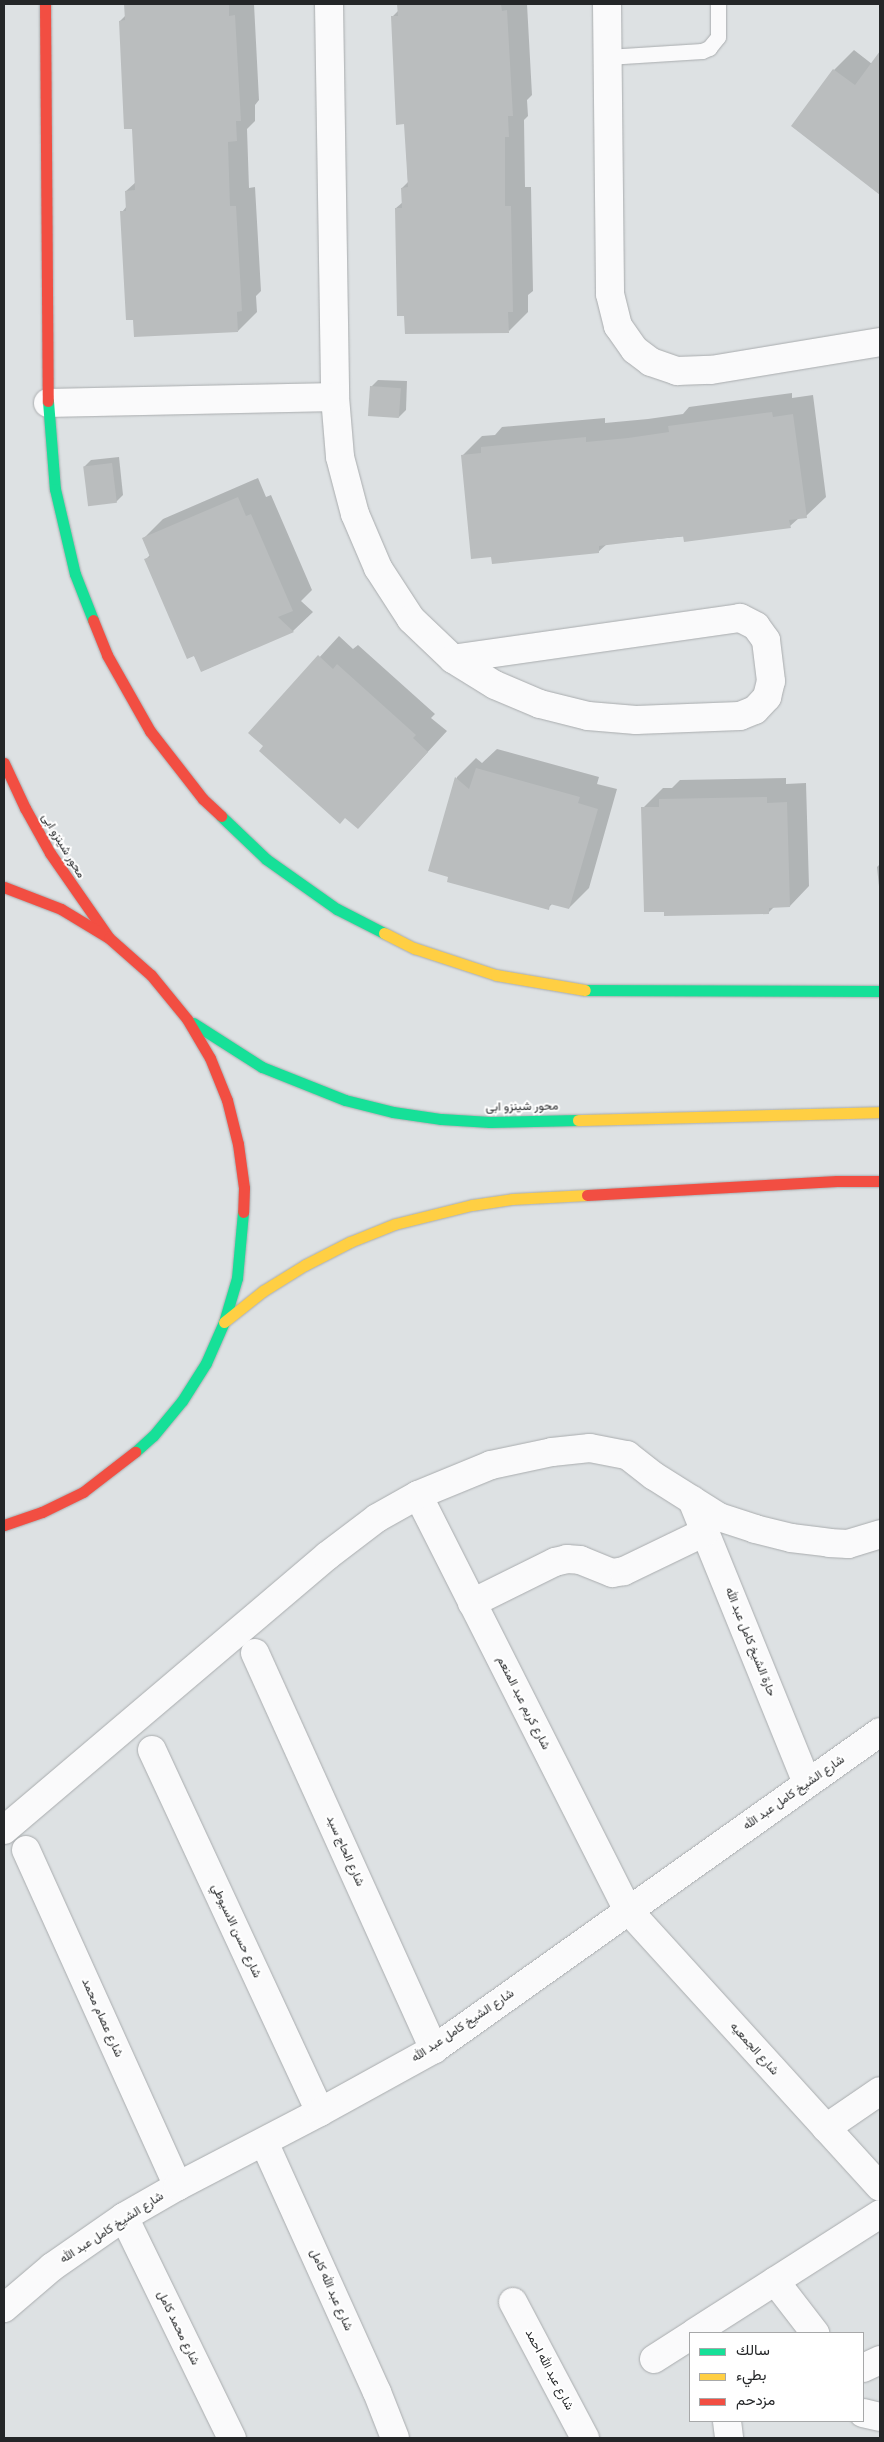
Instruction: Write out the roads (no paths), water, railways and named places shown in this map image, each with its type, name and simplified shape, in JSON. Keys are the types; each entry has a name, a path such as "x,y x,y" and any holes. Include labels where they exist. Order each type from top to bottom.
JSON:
{"main road":[{"path":"45,4 48,403 56,490 73,565 107,656 150,731 204,799 266,859 337,908 414,948 496,974 582,990 880,991"},
{"name":"محور شينزو ابى","path":"4,762 25,808 50,853 109,938"},
{"path":"4,887 61,909 109,938 151,975 187,1019 210,1058 227,1100 240,1153 244,1188 243,1234 236,1278 224,1322 206,1363 182,1401 152,1436 119,1466 83,1492 42,1512 4,1525"},
{"name":"محور شينزو ابى","path":"187,1019 262,1067 303,1085 345,1100 393,1112 442,1119 490,1122 880,1112"},
{"path":"224,1322 263,1291 305,1265 350,1242 395,1224 472,1205 522,1199 836,1181 880,1181"}],"street":[{"path":"329,4 335,397 340,457 356,514 378,568 411,619 453,659 495,685 540,704 588,716 636,720 740,716 755,710 767,697 771,681 766,640 756,626 740,618 453,659"},
{"path":"607,4 610,294 618,326 635,350 650,362 677,371 710,370 880,342"},
{"path":"48,403 335,397"},
{"path":"4,1830 327,1556 377,1518 418,1495 491,1465 552,1452 590,1448 627,1455 654,1476 719,1517 791,1538 848,1544 880,1534"},
{"name":"شارع كريم عبد المنعم","path":"418,1495 628,1910"},
{"name":"حارة الشيخ كامل عبد الله","path":"692,1500 807,1783"},
{"path":"472,1603 555,1562 568,1559 580,1560 612,1573 624,1571 705,1532"},
{"name":"شارع الحاج سيد","path":"256,1653 434,2049"},
{"name":"شارع الشيخ كامل عبد الله","path":"4,2308 52,2267 124,2217 178,2186 264,2142 434,2049 880,1732"},
{"name":"شارع حسن الاسيوطي","path":"152,1750 320,2112"},
{"name":"شارع عصام محمد","path":"26,1850 178,2186"},
{"name":"شارع الجمعيه","path":"628,1910 880,2187"},
{"path":"826,2128 880,2091"},
{"name":"شارع عبد الله كامل","path":"264,2142 377,2392 395,2438"},
{"path":"696,2332 880,2214"},
{"name":"شارع محمد كامل","path":"124,2217 232,2438"},
{"path":"775,2281 809,2331"},
{"name":"شارع عبد الله احمد","path":"513,2302 585,2438"},
{"path":"654,2359 689,2337"},
{"path":"864,2368 880,2360"},
{"path":"864,2413 880,2417"},
{"path":"727,2422 728,2438"}],"lane":[{"path":"608,57 702,51 709,48 718,38 718,4"}]}
